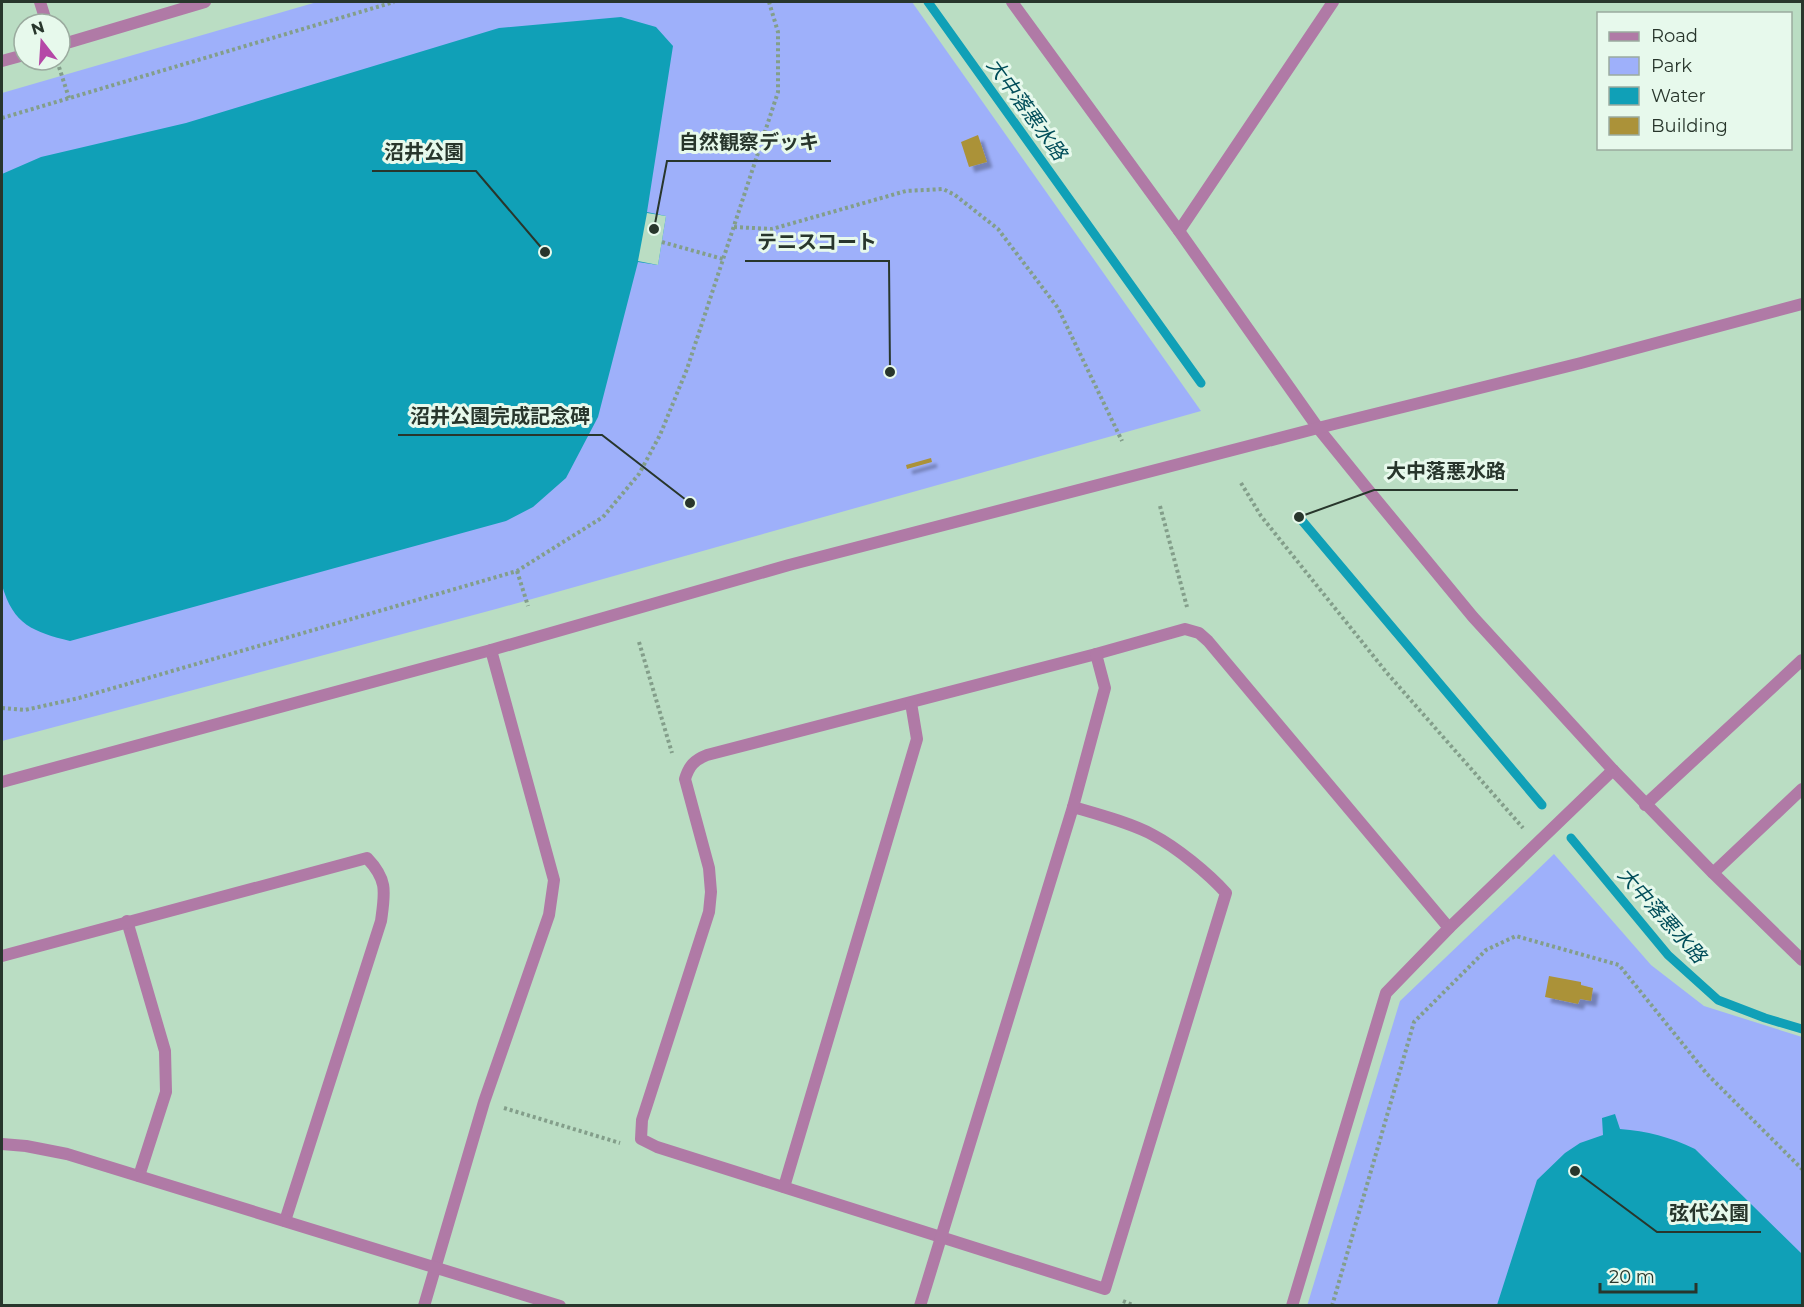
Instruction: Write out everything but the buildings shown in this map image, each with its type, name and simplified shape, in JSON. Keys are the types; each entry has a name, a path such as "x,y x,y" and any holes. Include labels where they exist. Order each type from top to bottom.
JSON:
{"street":[{"path":"72,41 205,2"},
{"path":"1012,2 1179,231 1318,428 1473,617 1645,805 1803,960"},
{"path":"1179,231 1333,2"},
{"path":"2,782 491,650 789,565 1803,304"},
{"path":"1073,807 1097,813 1153,835 1210,875 1226,893 1105,1289 657,1147 641,1139 642,1120 709,912 711,892 709,868 686,779 688,769 697,759 1185,629 1198,633 1208,641 1449,928"},
{"path":"423,1305 484,1102 549,915 554,880 491,650"},
{"path":"920,1305 1073,807 1105,687 1096,654"},
{"path":"1645,805 1803,660"},
{"path":"784,1187 917,739 911,703"},
{"path":"1292,1305 1386,993 1449,928 1613,770"},
{"path":"1713,873 1803,789"},
{"path":"2,956 367,858 380,871 385,894 381,921 285,1221"},
{"path":"127,921 165,1051 166,1092 139,1176"},
{"path":"2,1144 67,1154 560,1305"}],"path":[{"path":"2,118 394,2"},
{"path":"2,708 25,710 79,698 517,571 603,517 639,474 660,435 687,369 778,92 778,32 769,2"},
{"path":"61,72 69,98"},
{"path":"734,227 772,229 906,191 943,189 955,195 998,229 1058,308 1122,441"},
{"path":"662,242 723,259"},
{"path":"1241,483 1268,526 1379,664 1536,844"},
{"path":"1160,506 1187,609 1185,629"},
{"path":"517,571 528,606"},
{"path":"639,642 671,751 688,769"},
{"path":"1332,1305 1414,1022 1486,951 1516,936 1619,965 1707,1074 1803,1169"},
{"path":"484,1102 620,1143 641,1139"}],"green space":[{"path":"317,2 912,2 1201,411 496,609 2,741 2,93"},
{"path":"1554,854 1651,965 1704,1006 1802,1037 1802,1305 1307,1306 1400,1001"}],"water":[{"path":"621,17 656,27 673,46 647,212 666,216 658,265 638,262 598,417 566,478 533,507 506,521 70,641 36,630 19,618 12,609 2,585 2,174 41,157 186,123 499,28"},
{"path":"1615,1114 1620,1129 1658,1135 1695,1149 1802,1254 1802,1305 1497,1305 1537,1180 1565,1153 1580,1143 1603,1135 1602,1118"}],"pier":[{"path":"647,213 666,216 658,265 638,261"}],"waterway":[{"name":"大中落悪水路","path":"928,2 1201,383"},
{"name":"大中落悪水路","path":"1299,517 1542,805"},
{"name":"大中落悪水路","path":"1571,838 1668,955 1718,1000 1802,1029"}],"place":[{"name":"自然観察デッキ","path":"654,229"},
{"name":"沼井公園","path":"545,252"},
{"name":"テニスコート","path":"890,372"},
{"name":"沼井公園完成記念碑","path":"690,503"},
{"name":"大中落悪水路","path":"1299,517"},
{"name":"弦代公園","path":"1575,1171"}]}
